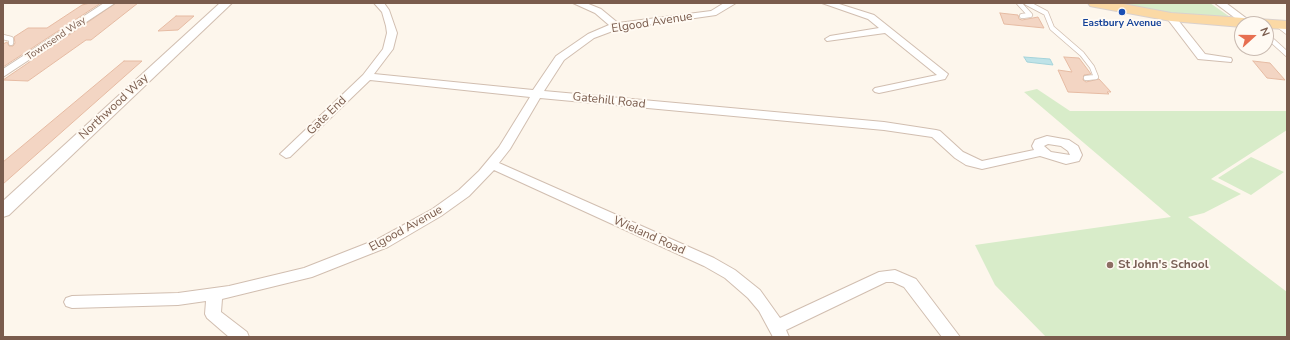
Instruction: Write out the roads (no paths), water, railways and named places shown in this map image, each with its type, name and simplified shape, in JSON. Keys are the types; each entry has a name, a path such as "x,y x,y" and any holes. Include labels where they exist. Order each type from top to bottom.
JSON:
{"main road":[{"path":"1094,3 1171,17 1234,23"}],"street":[{"name":"Townsend Way","path":"3,74 110,3"},
{"name":"Northwood Way","path":"3,211 226,3"},
{"path":"367,77 388,49 391,41 392,33 389,19 379,3"},
{"path":"578,3 598,11 616,26"},
{"name":"Elgood Avenue","path":"72,302 178,299 214,295 250,288 307,273 384,243 420,223 451,203 476,183 493,164 560,58 575,46 591,36 616,26 713,12 731,3"},
{"path":"827,3 864,14 943,74 941,77 878,90"},
{"path":"1220,3 1238,16"},
{"path":"1171,17 1202,57 1227,60"},
{"path":"830,39 887,30"},
{"name":"Gatehill Road","path":"367,77 688,109 884,126 936,134 959,155 971,162 982,165 1042,152"},
{"name":"Gate End","path":"286,154 367,77"},
{"name":"Wieland Road","path":"493,164 730,274 754,294 769,312 779,332"},
{"path":"779,332 884,276 894,276 910,283 952,337"},
{"path":"214,295 214,314 241,337"}],"lane":[{"path":"1019,3 1030,16 1022,16"},
{"path":"1027,3 1046,13 1052,28 1082,54 1092,67 1096,77 1086,78"},
{"path":"3,37 11,39 11,43"},
{"path":"1274,42 1287,54"}],"water":[{"path":"1024,57 1050,59 1053,65 1027,62"}],"place":[{"name":"Eastbury Avenue","path":"1122,12"},
{"name":"St John's School","path":"1110,265"}]}
